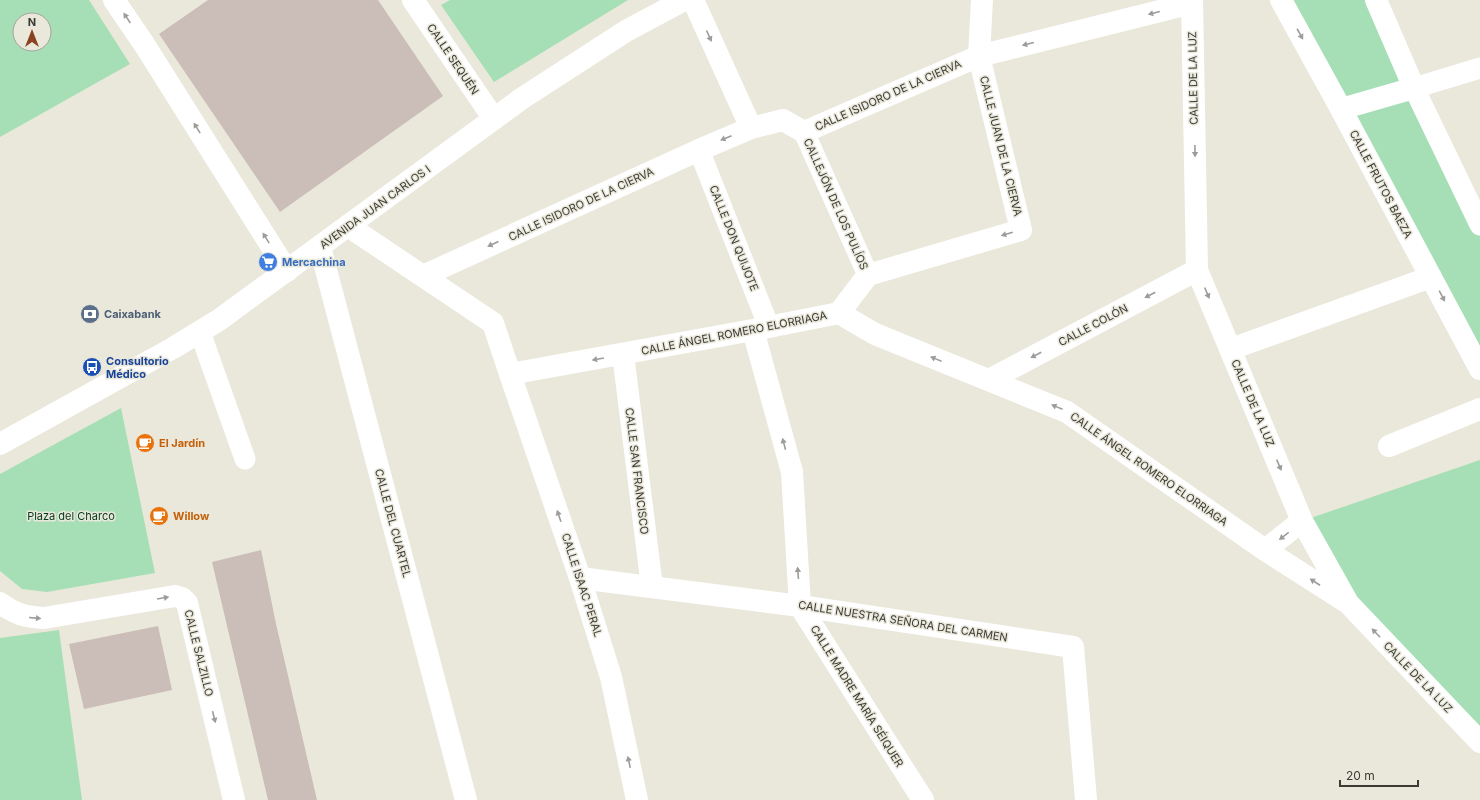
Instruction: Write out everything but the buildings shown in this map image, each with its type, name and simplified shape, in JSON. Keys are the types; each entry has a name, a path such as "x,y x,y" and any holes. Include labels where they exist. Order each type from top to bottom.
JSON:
{"street":[{"path":"114,0 144,44 287,271"},
{"name":"CALLE SEQUÉN","path":"413,0 494,119"},
{"name":"AVENIDA JUAN CARLOS I","path":"0,444 219,320 521,99 626,30 684,0"},
{"path":"693,0 751,128"},
{"name":"CALLE JUAN DE LA CIERVA","path":"868,275 1021,230 979,56 982,0"},
{"name":"CALLE FRUTOS BAEZA","path":"1281,0 1480,369"},
{"path":"1376,0 1414,88 1480,225"},
{"name":"CALLE ISIDORO DE LA CIERVA","path":"422,276 699,150 751,128 783,120 804,132 979,56 1192,2"},
{"name":"CALLE DE LA LUZ","path":"1192,2 1197,270 1302,521 1348,603 1480,742"},
{"path":"1341,109 1480,68"},
{"name":"CALLEJÓN DE LOS PULÍOS","path":"804,132 868,275"},
{"name":"CALLE DON QUIJOTE","path":"699,150 761,329"},
{"path":"348,226 493,323 510,374"},
{"name":"CALLE DEL CUARTEL","path":"320,247 466,800"},
{"name":"CALLE COLÓN","path":"989,380 1197,270"},
{"path":"839,313 868,275"},
{"path":"1231,349 1431,277"},
{"name":"CALLE ÁNGEL ROMERO ELORRIAGA","path":"510,374 761,329 839,313 875,334 1067,412 1265,550 1348,603"},
{"name":"CALLE MADRE MARÍA SÉIQUER","path":"761,329 792,472 800,606 923,800"},
{"path":"200,332 245,460"},
{"name":"CALLE SAN FRANCISCO","path":"623,354 652,587"},
{"name":"CALLE ISAAC PERAL","path":"510,374 580,578 611,677 637,800"},
{"path":"1389,446 1480,410"},
{"path":"0,438 30,427"},
{"path":"1265,550 1302,521"},
{"name":"CALLE NUESTRA SEÑORA DEL CARMEN","path":"580,578 800,606 1073,647 1086,800"},
{"name":"CALLE SALZILLO","path":"0,602 10,611 25,617 44,618 175,596 182,598 187,603 234,800"}],"green space":[{"path":"0,0 89,0 130,64 0,137"},
{"path":"450,0 628,0 494,82 441,5"},
{"path":"1281,0 1376,0 1480,225 1480,369"},
{"name":"Plaza del Charco","path":"121,408 155,573 47,592 22,589 0,571 0,474"},
{"path":"1480,460 1480,742 1348,603 1302,521"},
{"path":"59,630 82,800 0,800 0,638"}],"place":[{"name":"Mercachina","path":"268,262"},
{"name":"Caixabank","path":"90,314"},
{"name":"Consultorio Médico","path":"92,367"},
{"name":"El Jardín","path":"145,443"},
{"name":"Willow","path":"159,516"}]}
